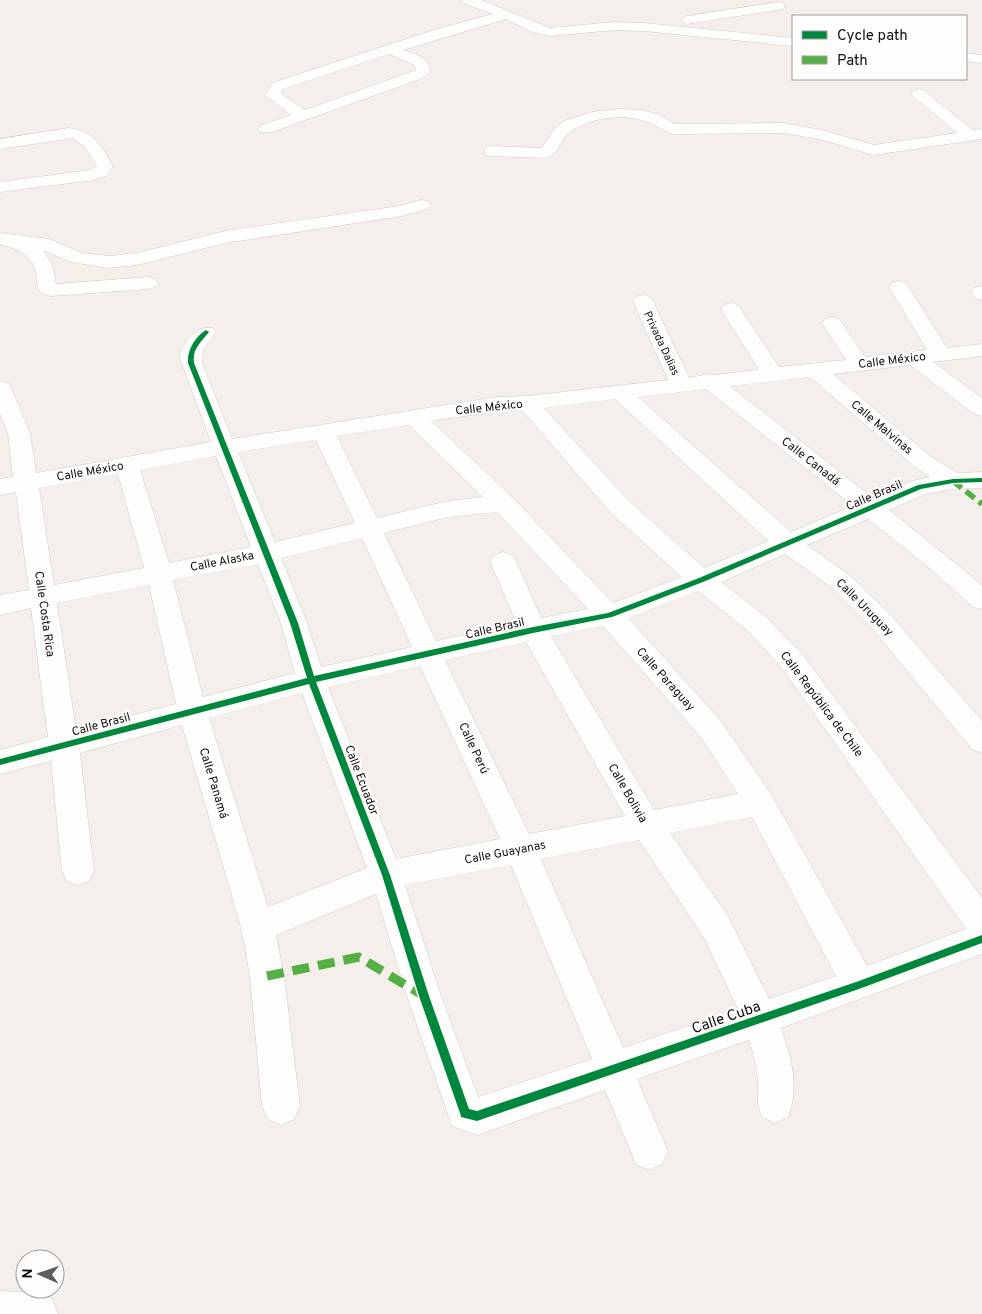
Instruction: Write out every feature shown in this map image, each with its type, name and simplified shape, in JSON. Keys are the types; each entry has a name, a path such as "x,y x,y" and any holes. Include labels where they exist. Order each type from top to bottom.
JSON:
{"street":[{"path":"468,0 507,14 540,30 550,32 614,26 644,27 792,42"},
{"path":"644,27 778,6"},
{"path":"302,115 273,95 277,86 389,49 507,14"},
{"path":"748,36 792,30"},
{"path":"266,129 418,75 423,71 420,62 389,49"},
{"path":"967,58 982,59"},
{"path":"919,94 976,135"},
{"path":"492,151 546,153 562,130 599,114 641,114 656,118 666,127 673,129 783,128 800,130 873,150 976,135"},
{"path":"0,144 69,133 81,134 87,138 105,166 102,171 94,175 0,187"},
{"path":"8,241 49,245 78,258 109,262 137,259 225,237 402,211 421,205"},
{"path":"8,241 37,252 46,271 48,287 51,290 148,283"},
{"path":"899,287 940,354"},
{"name":"Privada Dalias","path":"643,302 681,384"},
{"path":"731,309 773,374"},
{"path":"832,323 858,364"},
{"name":"Calle Ecuador","path":"206,332 189,355 191,363 267,552 294,623 311,680 386,874 424,996 465,1113 477,1116"},
{"name":"Calle México","path":"13,484 225,447 497,404 528,403 709,380 815,370 982,350"},
{"path":"913,357 982,409"},
{"name":"Calle Malvinas","path":"815,370 923,462 952,481"},
{"name":"Calle Canadá","path":"709,380 935,559 982,600"},
{"name":"Calle Costa Rica","path":"0,388 19,432 13,484 43,598 64,746 78,871"},
{"name":"Calle Uruguay","path":"619,391 787,543 840,581 879,619 982,741"},
{"name":"Calle República de Chile","path":"528,403 619,506 701,580 756,623 793,662 982,925"},
{"name":"Calle Paraguay","path":"414,417 503,503 609,615 710,728 760,803 858,986"},
{"name":"Calle Perú","path":"324,432 521,850 649,1151"},
{"name":"Calle Panamá","path":"127,464 158,574 192,712 258,927 267,976 281,1106"},
{"name":"Calle Brasil","path":"0,762 311,680 430,655 533,630 609,615 701,580 920,487 952,481 982,480"},
{"name":"Calle Alaska","path":"0,605 43,598 267,552 448,509 503,503"},
{"name":"Calle Bolivia","path":"503,561 533,630 646,824 716,927 761,1020 773,1058 776,1082 775,1104"},
{"name":"Calle Guayanas","path":"258,927 386,874 521,850 760,803"},
{"name":"Calle Cuba","path":"477,1116 761,1020 982,939"},
{"path":"0,1312 37,1314"}],"marked path":[{"path":"953,481 982,504"},
{"path":"267,976 359,957 424,996"}],"cycle path":[{"path":"206,332 192,350 191,363 294,623 311,680 386,875 424,996 465,1113 477,1116 859,985 982,939"},
{"path":"0,762 311,680 533,630 609,615 701,580 920,487 953,481 982,480"}]}
